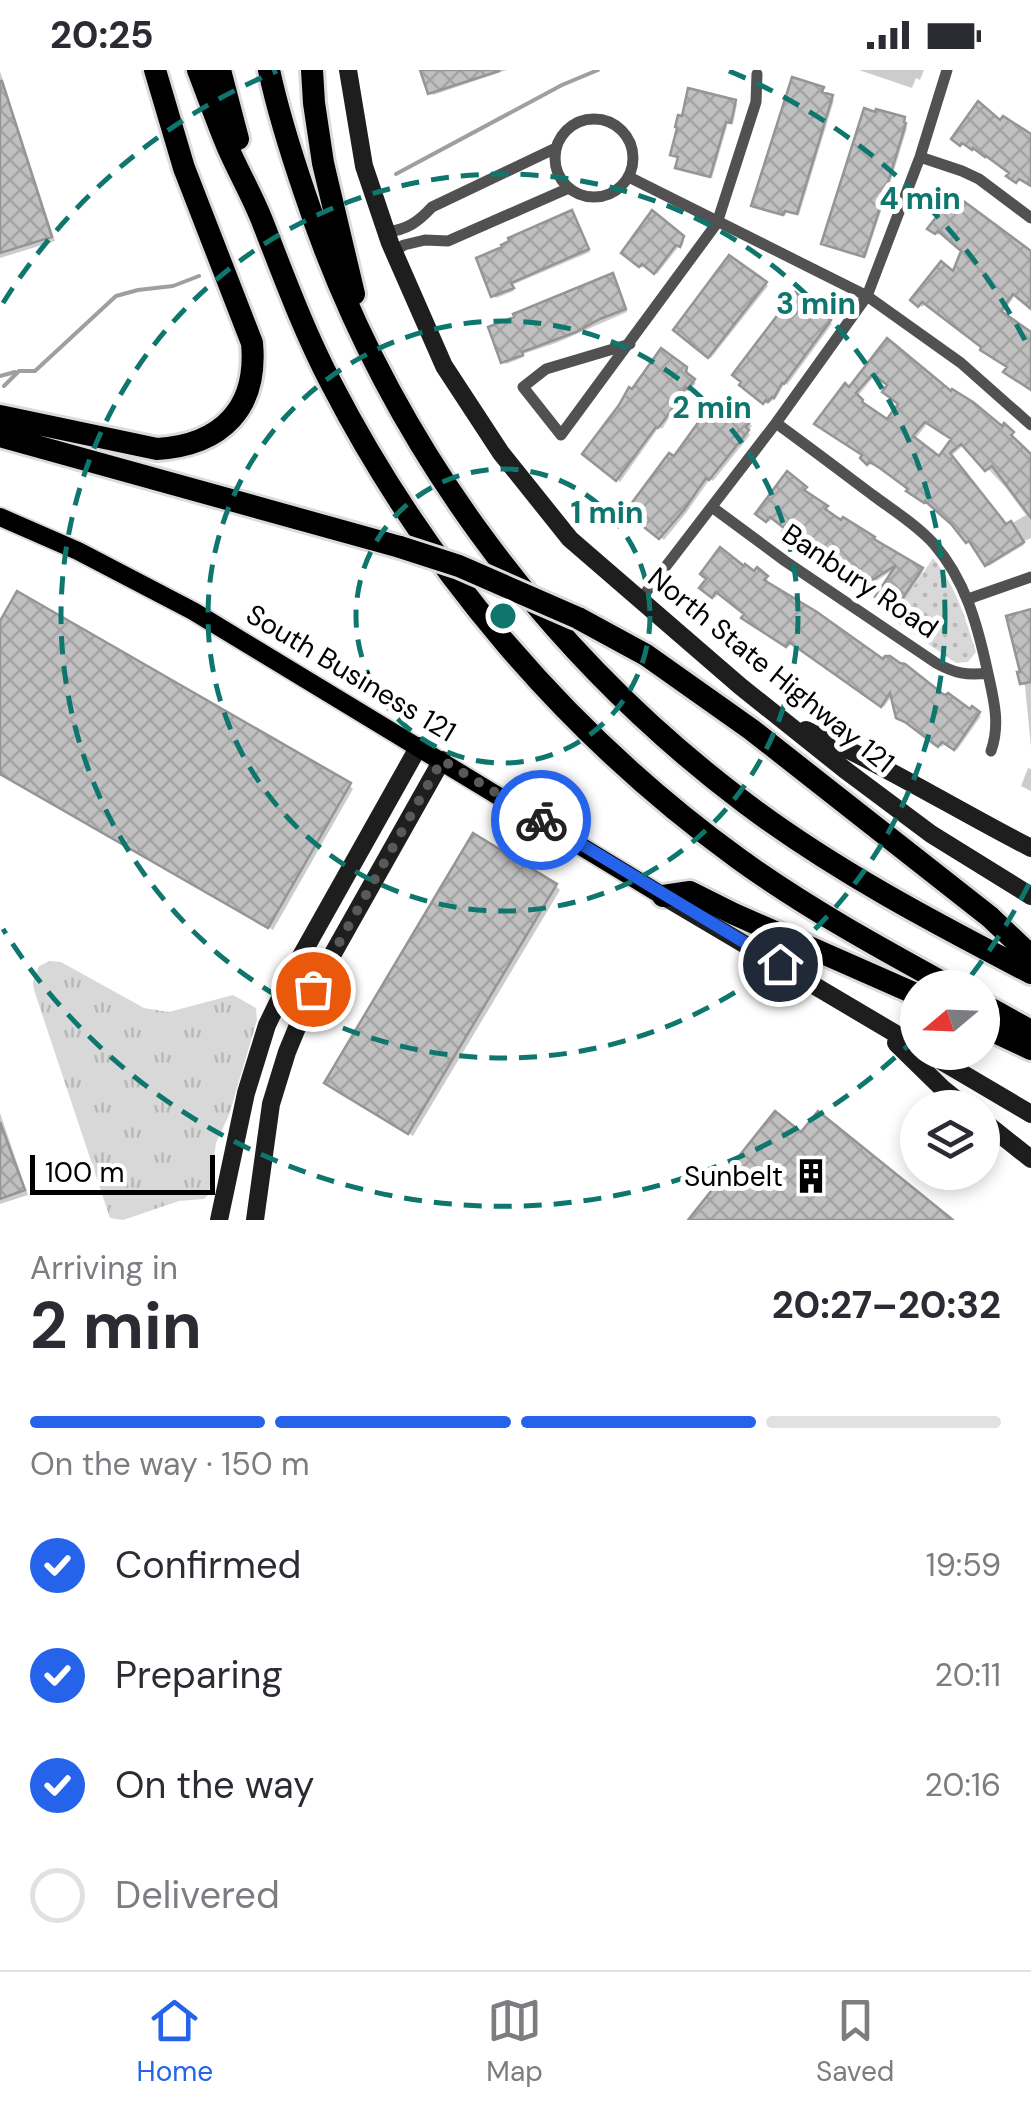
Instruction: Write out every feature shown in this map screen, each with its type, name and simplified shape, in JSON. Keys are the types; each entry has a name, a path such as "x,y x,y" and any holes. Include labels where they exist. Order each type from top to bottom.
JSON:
{"highway":[{"path":"0,416 157,449 180,448 224,426 249,390 254,366 252,342 184,168 155,70"},
{"path":"198,70 330,382 369,452 450,576 490,626 538,681 635,776 740,860 823,914 921,970"},
{"path":"220,70 262,220"},
{"path":"269,70 311,213 353,318 396,402 466,516 548,622 631,706 748,805 822,856 1031,973"},
{"path":"312,70 323,163 354,290 353,318"},
{"path":"0,436 400,547 474,572 578,618 646,655 752,730 990,917 1031,956"},
{"path":"663,896 690,892 900,987"},
{"path":"1000,1014 1031,1031"},
{"path":"1000,1034 1031,1049"}],"main road":[{"name":"North State Highway 121","path":"348,70 364,166 393,252 444,366 500,453 570,538 782,720 931,834 1031,896"},
{"name":"South Business 121","path":"0,517 180,604 663,896"},
{"path":"782,720 856,752 1031,848"},
{"path":"419,746 296,965 267,1026 246,1094 219,1217 255,1220 271,1104 306,1005 442,760"},
{"path":"663,896 900,1037"},
{"path":"874,1022 944,1090"},
{"path":"956,1070 1031,1114"},
{"path":"1000,1134 1031,1159"}],"street":[{"path":"640,600 776,423 867,296 948,70"},
{"path":"630,344 546,369 524,387 561,436 630,344 717,223 756,102 757,74"},
{"path":"592,119 608,122 622,131 631,145 629,177 618,190 602,197 584,196 568,188 559,177 555,162 563,133 576,123 592,119"},
{"path":"386,232 402,230 418,222 432,208 556,148"},
{"path":"920,157 979,180 1031,218"},
{"path":"629,177 867,296 961,363 1031,425"},
{"path":"393,252 425,240 448,240 568,188"},
{"path":"776,423 912,524 933,543 955,574 977,625 988,672 997,733 991,751"},
{"name":"Banbury Road","path":"712,507 784,562 936,663 970,676 988,672"},
{"path":"968,599 1031,577"}],"green space":[{"path":"933,558 954,591 968,626 976,652 968,662 956,663 892,619"},
{"path":"61,962 144,1008 169,1012 233,995 256,1008 257,1020 229,1115 216,1143 209,1194 204,1199 179,1201 123,1220 110,1218 34,990 39,966"}],"building":[{"path":"420,70 499,70 499,71 428,94"},
{"path":"792,77 824,87 822,92 833,95 797,214 785,211 783,215 751,206"},
{"path":"0,81 52,237 0,253"},
{"path":"688,88 736,100 710,177 675,168 678,157 670,155"},
{"path":"978,101 1000,120 1003,116 1031,134 1031,186 1019,179 1016,183 986,156 951,139"},
{"path":"864,108 905,117 906,123 864,257 821,244"},
{"path":"954,194 1031,251 1031,309 1013,294 1001,311 1031,332 1031,390 1003,372 1007,367 922,302 918,307 910,300 941,261 953,271 961,251 938,231 935,234 927,229"},
{"path":"572,210 589,249 511,283 514,288 491,297 476,258 502,247 508,238"},
{"path":"652,210 684,236 680,247 676,245 654,274 621,253"},
{"path":"729,255 767,282 708,358 673,330"},
{"path":"613,273 626,309 501,363 488,327"},
{"path":"795,292 830,314 831,320 774,398 763,404 732,375"},
{"path":"887,338 951,391 973,402 1002,426 1004,423 1031,454 1031,518 992,466 985,471 961,444 950,453 1006,524 1011,521 1024,542 985,566 969,541 966,543 925,501 870,462 867,465 860,458 862,455 814,424 845,383 849,387","holes":["873,374 887,385 882,392 898,404 887,419 862,402 856,393","925,422 951,439 939,456 913,436"]},
{"path":"661,348 687,367 686,372 695,379 616,481 582,454"},
{"path":"715,399 751,421 746,427 749,430 659,539 625,512 669,453 674,456"},
{"path":"787,471 807,487 804,490 828,506 825,509 923,568 898,605 890,600 886,605 875,597 896,565 863,586 782,532 784,528 770,517 766,522 755,514"},
{"path":"720,547 744,566 754,571 757,567 768,576 764,580 883,659 890,656 905,664 943,694 948,693 980,712 954,750 942,742 938,747 896,718 890,693 881,707 789,642 786,647 741,618 744,614 716,592 712,598 699,588 706,579 700,574"},
{"path":"17,591 351,783 268,928 0,774 0,621"},
{"path":"1031,609 1031,682 1020,684 1006,616"},
{"path":"473,833 557,884 408,1134 324,1083"},
{"name":"Sunbelt","path":"775,1111 801,1132 818,1111 900,1177 900,1190 916,1190 953,1220 688,1220"},
{"path":"0,1122 25,1190 0,1199"}],"waterway":[{"path":"396,174 562,85 598,70"},
{"path":"4,386 19,371 35,371 116,296 173,286 199,276"},
{"path":"0,376 15,372"}],"way so far":[{"path":"313,989 442,760 541,820"}],"place":[{"name":"Sunbelt","path":"811,1176"}],"route":[{"path":"541,820 780,964"}]}
